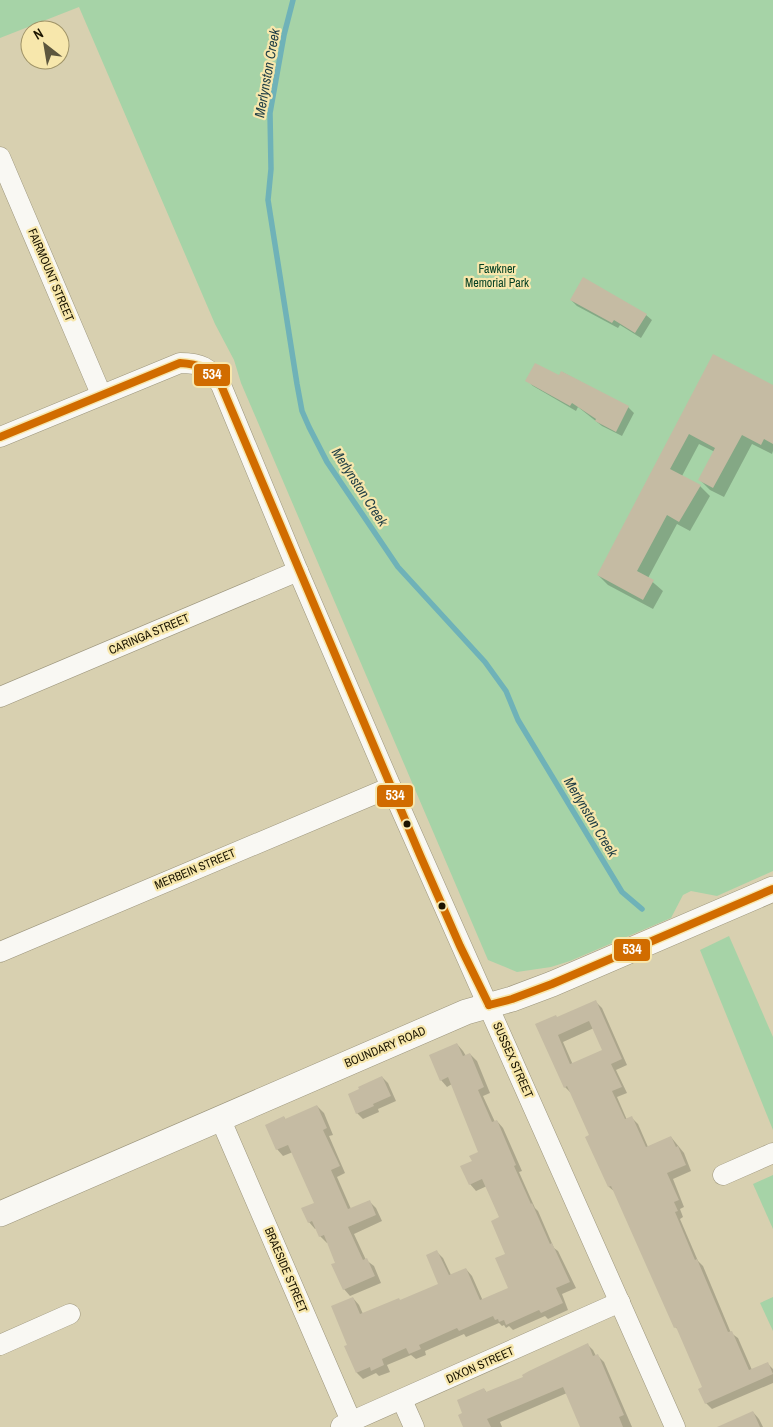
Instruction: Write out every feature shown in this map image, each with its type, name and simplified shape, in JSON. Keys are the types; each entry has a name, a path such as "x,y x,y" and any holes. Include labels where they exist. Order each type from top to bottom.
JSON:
{"main road":[{"name":"BOUNDARY ROAD","path":"0,1214 466,1012 512,999 552,984 773,889"}],"street":[{"name":"FAIRMOUNT STREET","path":"0,157 101,394"},
{"name":"SUSSEX STREET","path":"101,394 180,363 192,363 205,367 215,374 391,787 675,1427"},
{"path":"0,437 101,394"},
{"name":"CARINGA STREET","path":"0,697 298,571"},
{"name":"MERBEIN STREET","path":"0,952 391,787"},
{"name":"BRAESIDE STREET","path":"220,1118 345,1424"},
{"path":"723,1175 773,1153"},
{"name":"DIXON STREET","path":"345,1424 620,1302"},
{"path":"0,1344 70,1314"},
{"path":"402,1400 414,1427"}],"green space":[{"name":"Fawkner Memorial Park","path":"0,0 773,0 773,871 717,896 691,891 683,895 671,918 570,961 551,967 517,972 488,960 241,383 234,360 215,324 79,7 46,20 20,20 20,30 0,38"},
{"path":"729,936 773,1037 773,1130 700,950"},
{"path":"773,1175 773,1229 753,1184"},
{"path":"773,1297 773,1331 760,1303"}],"building":[{"path":"583,277 647,314 635,333 614,320 612,323 570,300"},
{"path":"713,354 773,385 773,444 764,439 761,445 742,435 713,488 698,480 715,448 689,434 670,469 701,485 679,522 667,515 637,571 654,580 643,600 597,575"},
{"path":"535,363 559,375 561,371 629,406 616,432 595,421 596,419 572,403 570,406 525,381"},
{"path":"596,1000 622,1059 611,1064 622,1087 612,1091 625,1119 632,1116 646,1147 671,1136 676,1147 678,1146 686,1165 667,1173 679,1200 674,1202 678,1211 675,1212 695,1260 697,1259 728,1332 732,1331 749,1370 768,1362 773,1374 705,1404 698,1389 702,1387 676,1327 674,1328 611,1186 608,1187 585,1137 589,1135 567,1086 564,1088 535,1024 556,1015 557,1017","holes":["589,1021 602,1050 570,1064 558,1035"]},
{"path":"457,1043 463,1056 470,1053 484,1087 478,1090 492,1122 497,1120 516,1165 514,1166 531,1204 570,1282 556,1288 563,1303 541,1313 539,1310 506,1325 504,1320 499,1322 493,1316 459,1331 457,1328 419,1345 421,1349 409,1354 406,1348 382,1359 384,1365 371,1371 370,1367 356,1373 344,1346 347,1345 331,1306 353,1297 360,1314 438,1284 426,1255 437,1250 449,1275 466,1268 480,1300 508,1288 495,1258 505,1254 491,1221 499,1217 482,1179 469,1185 460,1166 472,1161 469,1156 478,1152 448,1077 440,1081 429,1055"},
{"path":"382,1076 391,1096 356,1114 348,1094 359,1089 358,1087"},
{"path":"317,1105 327,1128 323,1130 340,1166 331,1170 348,1209 370,1200 376,1215 348,1227 363,1260 367,1258 375,1276 343,1290 331,1264 335,1263 324,1235 319,1237 312,1221 308,1223 301,1208 314,1203 288,1145 276,1150 265,1125 284,1116 285,1119"},
{"path":"588,1343 593,1356 598,1354 624,1415 619,1417 623,1427 580,1427 563,1387 487,1419 491,1427 463,1427 458,1415 462,1413 457,1400 484,1388 486,1392 523,1377 522,1375 529,1371"},
{"path":"753,1411 760,1427 717,1427"}],"waterway":[{"name":"Merlynston Creek","path":"293,0 284,35 270,113 271,169 268,200 302,411 327,462 398,567 485,662 506,691 518,720 622,892 642,909"}],"transit line":[{"name":"534","path":"0,437 180,363 203,368 213,375 221,385 420,855 460,946 489,1005"},
{"name":"534","path":"489,1005 512,999 552,984 773,889"}]}
